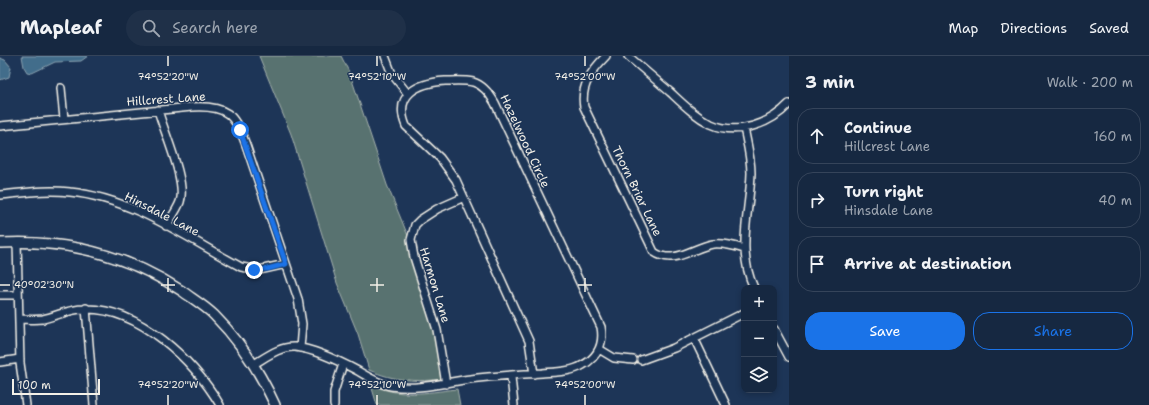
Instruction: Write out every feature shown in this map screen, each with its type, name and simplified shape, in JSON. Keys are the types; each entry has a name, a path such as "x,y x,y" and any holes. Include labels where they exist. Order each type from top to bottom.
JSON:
{"street":[{"path":"385,56 392,74 408,94 403,103 406,126 446,166 456,180 462,198 529,341 534,374"},
{"name":"Thorn Briar Lane","path":"606,56 586,82 584,107 654,252 662,256 672,257 722,243 744,249"},
{"path":"628,56 683,105 703,119 720,127 744,128 755,126 767,121 789,104"},
{"name":"Hazelwood Circle","path":"408,94 424,84 459,80 473,82 480,85 491,96 601,327 602,334 599,349"},
{"path":"61,88 64,119"},
{"name":"Hillcrest Lane","path":"0,126 208,106 222,109 233,118 246,145 286,264 302,316 300,348"},
{"path":"158,110 176,164 181,187 180,202 166,226"},
{"path":"744,128 751,170 744,249 748,271 753,285"},
{"name":"Hinsdale Lane","path":"0,195 45,191 87,194 128,207 241,267 259,270 286,264"},
{"name":"Harmon Lane","path":"446,384 437,330 414,257 411,240 415,225 420,220 443,206 462,198"},
{"path":"17,242 20,359 26,405"},
{"path":"0,243 17,242 64,244 119,259 150,272 214,314 254,364 276,405"},
{"path":"0,295 18,295"},
{"path":"19,319 43,318 86,308 104,310 129,319 162,340 196,372 220,405"},
{"path":"86,308 94,405"},
{"path":"641,360 668,350 741,314"},
{"path":"777,335 789,357"},
{"path":"694,338 726,405"},
{"path":"254,364 283,348 300,348 343,364 379,382 391,386 412,387 446,384 472,379 566,370 581,366 593,358 599,349 614,358 633,360"},
{"path":"0,362 20,359"},
{"path":"334,405 334,392 343,364"},
{"path":"511,376 514,405"}],"green space":[{"path":"259,56 341,56 350,74 387,185 413,248 435,322 444,379 406,380 378,374 369,370 358,334 337,283 291,134"},
{"path":"371,385 393,392 403,393 423,393 457,389 460,405 377,405"}],"water":[{"path":"22,56 88,56 81,61 55,62 32,73 27,72 24,67"},
{"path":"0,58 5,60 11,67 9,77 0,80"}],"route":[{"path":"240,130 244,137 286,264 267,269 254,270"}]}
